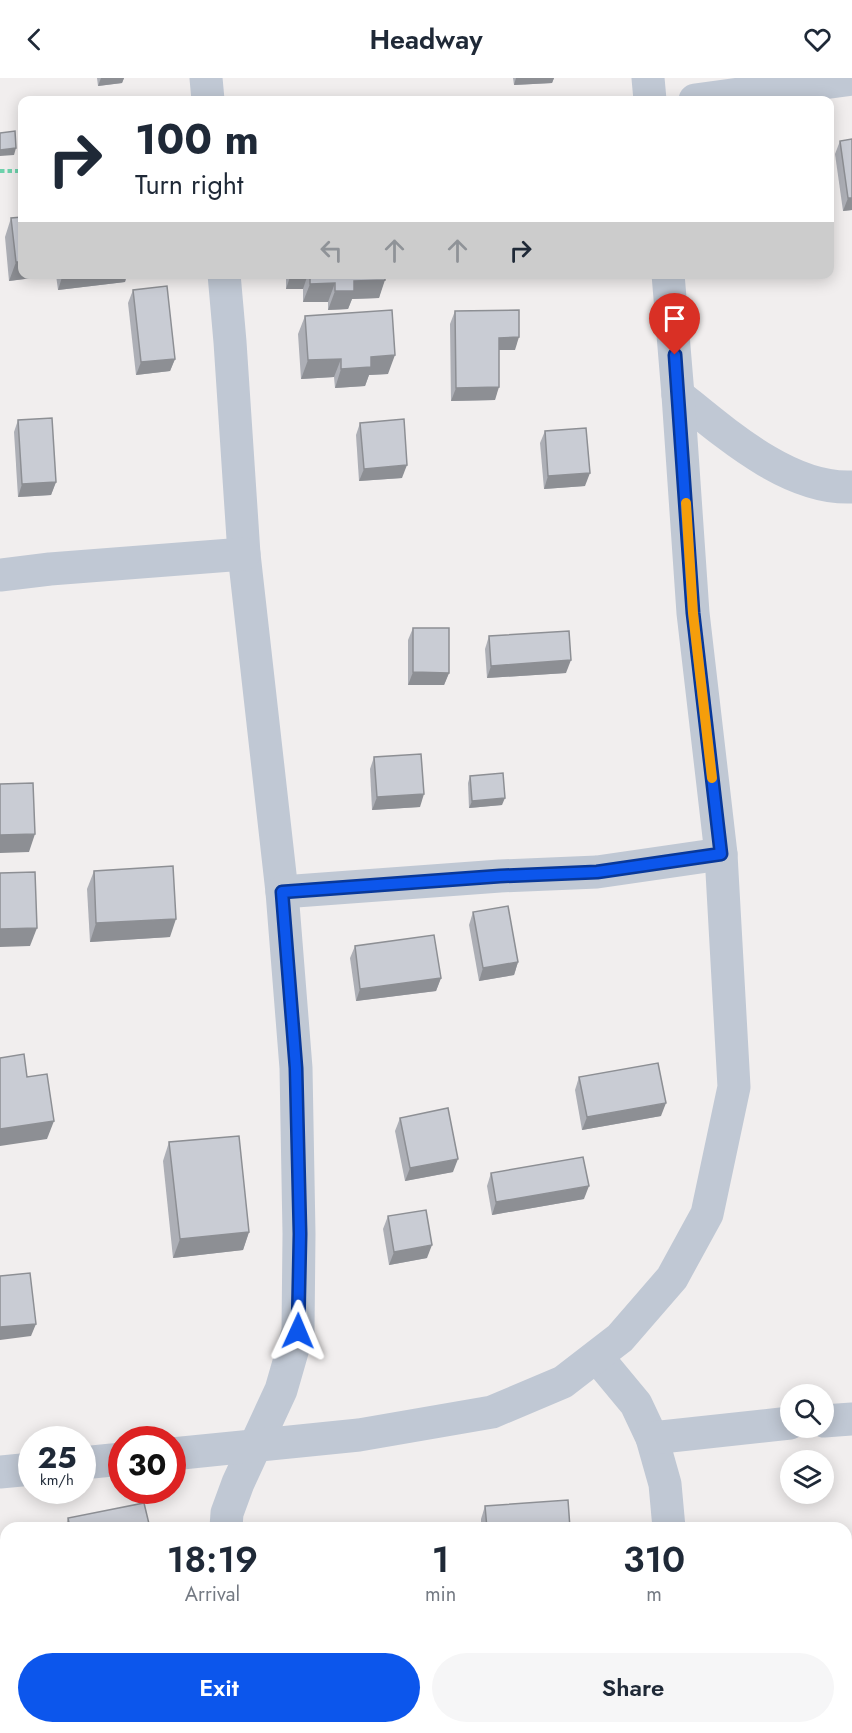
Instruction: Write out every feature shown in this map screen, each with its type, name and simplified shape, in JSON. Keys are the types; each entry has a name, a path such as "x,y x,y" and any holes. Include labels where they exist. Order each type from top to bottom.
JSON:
{"street":[{"path":"206,78 208,96"},
{"path":"648,78 650,96"},
{"path":"726,96 852,79"},
{"path":"224,279 244,554 282,892 296,1068 300,1234 298,1331 281,1390 238,1483 227,1522"},
{"path":"186,1452 359,1435 492,1412 563,1383 620,1338 672,1278 707,1214 734,1087 721,854 693,613 668,279"},
{"path":"678,395 732,439 765,461 804,479 840,488 852,487"},
{"path":"0,575 244,554"},
{"path":"282,892 500,876 597,872 721,854"},
{"path":"597,1357 636,1404 652,1437 665,1484 668,1522"},
{"path":"834,1420 852,1419"},
{"path":"652,1437 780,1424"},
{"path":"0,1472 18,1470"}],"path":[{"path":"0,171 18,171"}],"building":[{"path":"15,131 16,148 0,150 0,133"},
{"path":"852,139 852,198 848,198 840,141"},
{"path":"18,217 18,262 16,262 11,218"},
{"path":"310,279 385,279 354,281 354,291 335,291 335,283 310,284"},
{"path":"167,286 175,359 141,362 133,290"},
{"path":"392,310 395,355 371,357 371,367 341,369 341,359 308,360 305,316"},
{"path":"519,310 519,337 499,338 499,387 456,388 455,311"},
{"path":"52,418 56,482 22,484 18,420"},
{"path":"404,419 407,465 364,469 360,423"},
{"path":"586,428 590,473 548,476 545,431"},
{"path":"413,628 449,628 449,673 413,672"},
{"path":"569,631 571,660 491,666 489,636"},
{"path":"421,754 424,794 377,797 374,757"},
{"path":"503,773 505,798 472,801 470,776"},
{"path":"33,783 35,834 0,835 0,784"},
{"path":"173,866 176,919 96,923 94,871"},
{"path":"35,872 37,928 0,929 0,873"},
{"path":"508,906 518,962 483,968 473,912"},
{"path":"434,935 441,978 360,989 355,946"},
{"path":"24,1054 27,1077 47,1074 54,1121 0,1129 0,1058"},
{"path":"658,1063 666,1103 587,1117 579,1077"},
{"path":"448,1108 458,1159 410,1168 400,1118"},
{"path":"239,1136 249,1232 180,1239 169,1142"},
{"path":"583,1157 589,1186 496,1202 491,1173"},
{"path":"426,1210 432,1245 394,1252 388,1216"},
{"path":"30,1273 36,1324 0,1327 0,1276"},
{"path":"568,1500 570,1522 486,1522 485,1506"},
{"path":"144,1504 149,1522 69,1522 68,1518"}],"slow traffic":[{"path":"686,503 693,613 712,778"}],"route":[{"path":"298,1331 300,1234 296,1068 282,892 500,876 597,872 721,854 693,613 675,355"}]}
